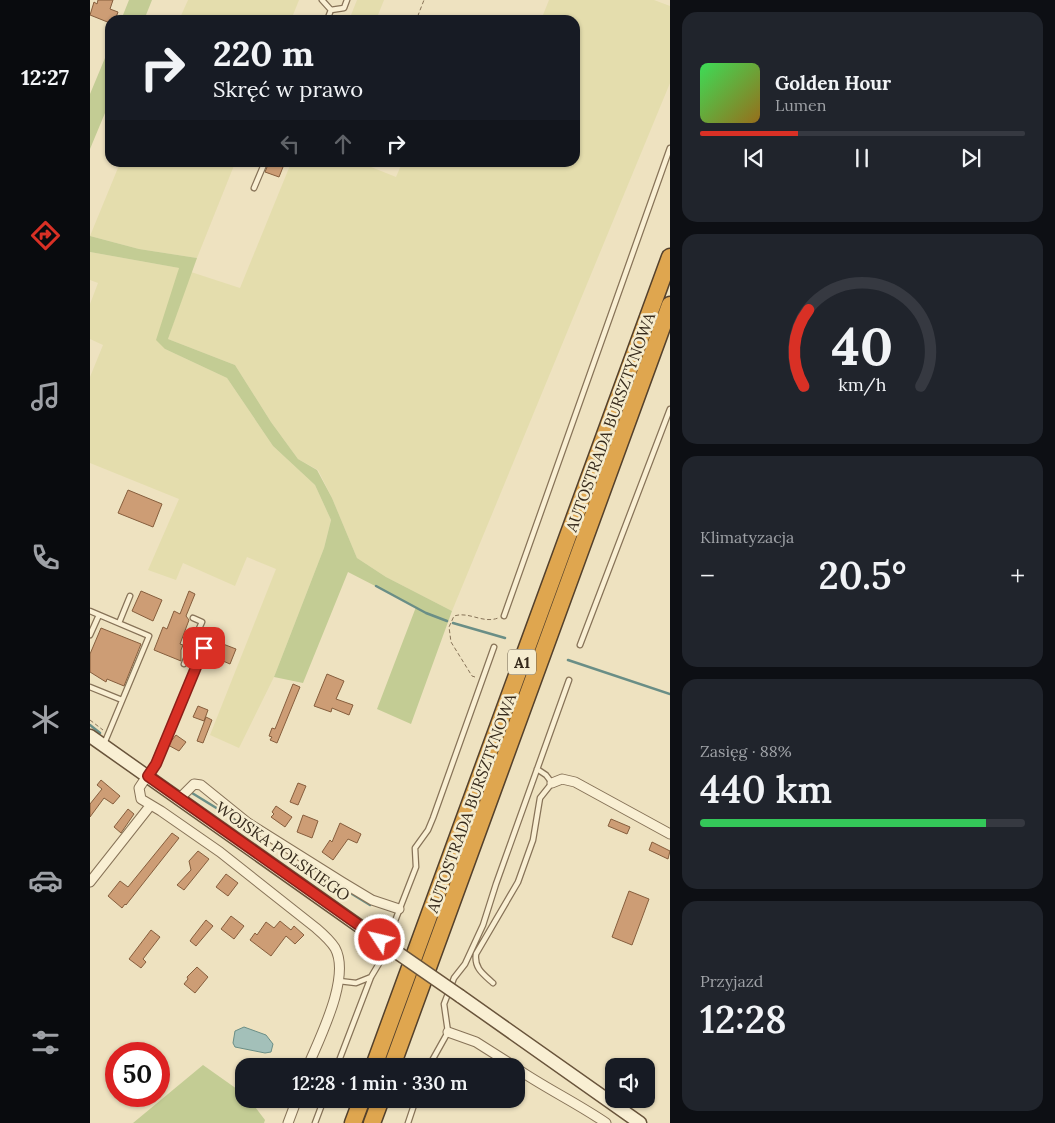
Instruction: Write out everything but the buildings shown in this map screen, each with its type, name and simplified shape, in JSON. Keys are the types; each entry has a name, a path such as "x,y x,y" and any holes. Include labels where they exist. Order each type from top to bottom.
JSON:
{"highway":[{"name":"AUTOSTRADA BURSZTYNOWA","path":"377,1058 670,257"},
{"name":"AUTOSTRADA BURSZTYNOWA","path":"395,1058 670,305"},
{"path":"354,1123 359,1108"},
{"path":"372,1123 377,1108"}],"main road":[{"name":"WOJSKA POLSKIEGO","path":"90,736 106,739 148,776 179,799 640,1123"}],"street":[{"path":"148,776 139,788 139,796 150,806 161,811 220,852 330,941 338,957 336,994 311,1058"},
{"path":"552,783 562,779 575,782 670,834"},
{"path":"179,799 194,784 201,786 240,817 283,845 372,900 399,909"},
{"path":"90,882 150,806"},
{"path":"448,1032 476,1042 501,1058"},
{"path":"525,1074 573,1101 606,1123"},
{"path":"288,1123 294,1108"}],"lane":[{"path":"322,0 331,10"},
{"path":"331,10 344,8 347,0"},
{"path":"329,15 331,10"},
{"path":"504,616 670,148"},
{"path":"254,188 263,167"},
{"path":"580,645 670,409"},
{"path":"119,623 130,596"},
{"path":"90,611 149,636 106,739"},
{"path":"90,635 99,614"},
{"path":"184,664 202,622 193,618"},
{"path":"148,776 156,764 204,648 192,644"},
{"path":"340,1058 371,977 396,935 395,921 416,867 415,848 428,830 433,818 494,647"},
{"path":"433,1058 448,1032 444,1004 454,978 465,964 483,925 569,680"},
{"path":"90,686 122,700"},
{"path":"493,983 478,969 475,961 476,954 518,882 532,840 540,798 552,783 546,775 537,769"},
{"path":"338,981 356,983 371,977"},
{"path":"315,1123 321,1108"},
{"path":"408,1123 413,1108"}],"path":[{"path":"418,15 424,0"},
{"path":"482,681 472,676 451,642 449,627 454,616 462,614 492,620 504,616"},
{"path":"90,720 106,739"}],"shaded area":[{"path":"188,0 299,0 293,15 181,15"},
{"path":"357,0 384,0 378,15 351,15"},
{"path":"549,0 654,0 670,6 670,83 452,611 386,577 357,558 318,470 298,459 271,422 235,365 168,339 191,272 240,288 289,167 371,167 396,177 400,167 580,167 580,15 543,15"},
{"path":"118,167 233,167 197,258 139,249 90,236"},
{"path":"90,252 179,268 165,349 227,378 273,446 315,485 331,520 324,548 274,677 239,748 210,735 276,569 247,557 235,586 183,563 176,580 148,570 179,499 90,463 90,377 103,345 90,339 90,304 98,283 90,280"}],"green space":[{"path":"129,0 152,0 146,15 123,15"},
{"path":"105,58 105,113 90,149 90,94"},
{"path":"90,236 139,249 197,258 168,339 235,365 271,422 298,459 317,470 332,498 357,558 386,577 452,611 411,724 377,709 416,607 348,572 303,683 274,677 324,548 331,520 315,485 273,446 227,378 165,349 156,340 179,268 90,252"},
{"path":"203,1065 235,1088 235,1108 256,1108 265,1120 264,1123 133,1123 152,1107 170,1107 170,1092"}],"water":[{"path":"244,1027 266,1035 273,1044 271,1052 265,1053 235,1047 233,1043 235,1031"}],"waterway":[{"path":"376,586 426,613 447,621"},
{"path":"453,623 505,638"},
{"path":"568,660 670,694"},
{"path":"90,725 100,733"},
{"path":"192,793 244,825"},
{"path":"339,886 370,905"}],"route":[{"path":"204,648 156,764 148,776 380,940"}]}
